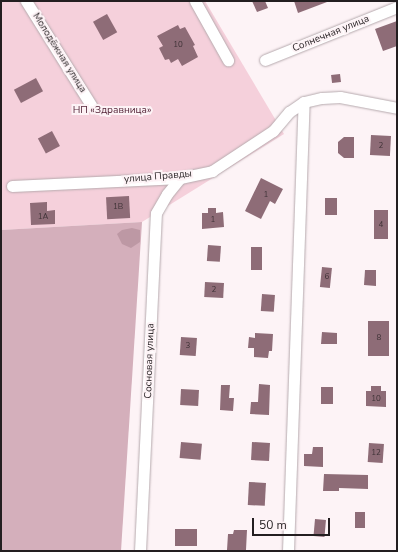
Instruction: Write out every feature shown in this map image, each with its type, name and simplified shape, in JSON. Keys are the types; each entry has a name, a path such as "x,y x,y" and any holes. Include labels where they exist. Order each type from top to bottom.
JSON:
{"street":[{"name":"Молодёжная улица","path":"26,1 91,105"},
{"path":"195,1 228,60"},
{"name":"Солнечная улица","path":"265,60 397,8"},
{"name":"улица Правды","path":"12,186 180,178 212,171 236,157 273,131 289,112 304,102 322,98 340,97 397,108"},
{"path":"288,551 304,102"},
{"name":"Сосновая улица","path":"140,551 156,213 167,194 180,178"}],"green space":[{"name":"НП «Здравница»","path":"1,1 205,1 284,134 142,222 1,230"}],"shaded area":[{"path":"142,222 121,551 1,551 1,230"},
{"path":"132,228 140,230 140,242 131,248 122,244 117,234 122,230"}],"building":[{"path":"252,1 265,1 268,8 257,12"},
{"path":"294,1 327,1 327,2 298,13"},
{"path":"107,14 117,32 103,40 93,22"},
{"path":"397,21 397,46 383,51 375,29"},
{"path":"178,25 180,29 185,27 195,45 193,46 198,57 182,66 178,59 171,63 169,59 165,60 159,48 163,46 157,36"},
{"path":"340,74 341,82 332,83 331,75"},
{"path":"36,78 43,91 21,103 14,90"},
{"path":"52,131 60,146 46,154 38,139"},
{"path":"371,135 391,136 390,156 370,155"},
{"path":"344,137 354,137 354,158 344,158 338,153 338,142"},
{"path":"261,178 283,189 275,204 270,201 261,219 245,211"},
{"path":"129,196 130,218 107,219 106,197"},
{"path":"325,198 337,198 337,215 325,215"},
{"path":"47,202 47,211 55,210 55,224 31,225 30,203"},
{"path":"208,208 216,208 216,213 223,212 224,227 202,229 202,213 208,213"},
{"path":"374,210 388,210 388,239 374,239"},
{"path":"208,245 221,246 220,262 207,261"},
{"path":"251,247 262,247 262,270 251,270"},
{"path":"322,267 332,268 330,288 320,287"},
{"path":"365,270 376,270 376,286 364,285"},
{"path":"205,282 224,283 223,298 204,297"},
{"path":"262,294 275,295 274,312 261,311"},
{"path":"368,321 389,321 389,356 368,356"},
{"path":"322,332 337,333 337,344 321,344"},
{"path":"255,333 273,334 272,351 269,351 268,358 254,357 254,348 248,348 249,337 255,338"},
{"path":"181,337 197,338 196,356 180,355"},
{"path":"259,384 270,385 269,415 250,414 251,402 258,402"},
{"path":"221,385 230,385 229,398 234,398 233,411 220,410"},
{"path":"371,386 381,386 381,391 386,391 386,407 366,406 366,391 371,391"},
{"path":"321,387 333,387 333,404 321,404"},
{"path":"181,389 199,390 198,406 180,405"},
{"path":"181,442 202,444 201,460 180,458"},
{"path":"252,442 270,443 269,461 251,460"},
{"path":"369,443 384,444 383,463 368,462"},
{"path":"313,447 323,447 323,467 304,466 304,454 312,454"},
{"path":"324,474 368,475 368,489 339,488 339,491 323,491"},
{"path":"249,482 266,483 265,506 248,505"},
{"path":"355,512 365,512 365,528 355,528"},
{"path":"315,519 326,520 324,537 314,536"},
{"path":"175,529 197,529 197,546 175,546"},
{"path":"234,530 247,530 246,550 227,550 228,534 233,534"}]}
